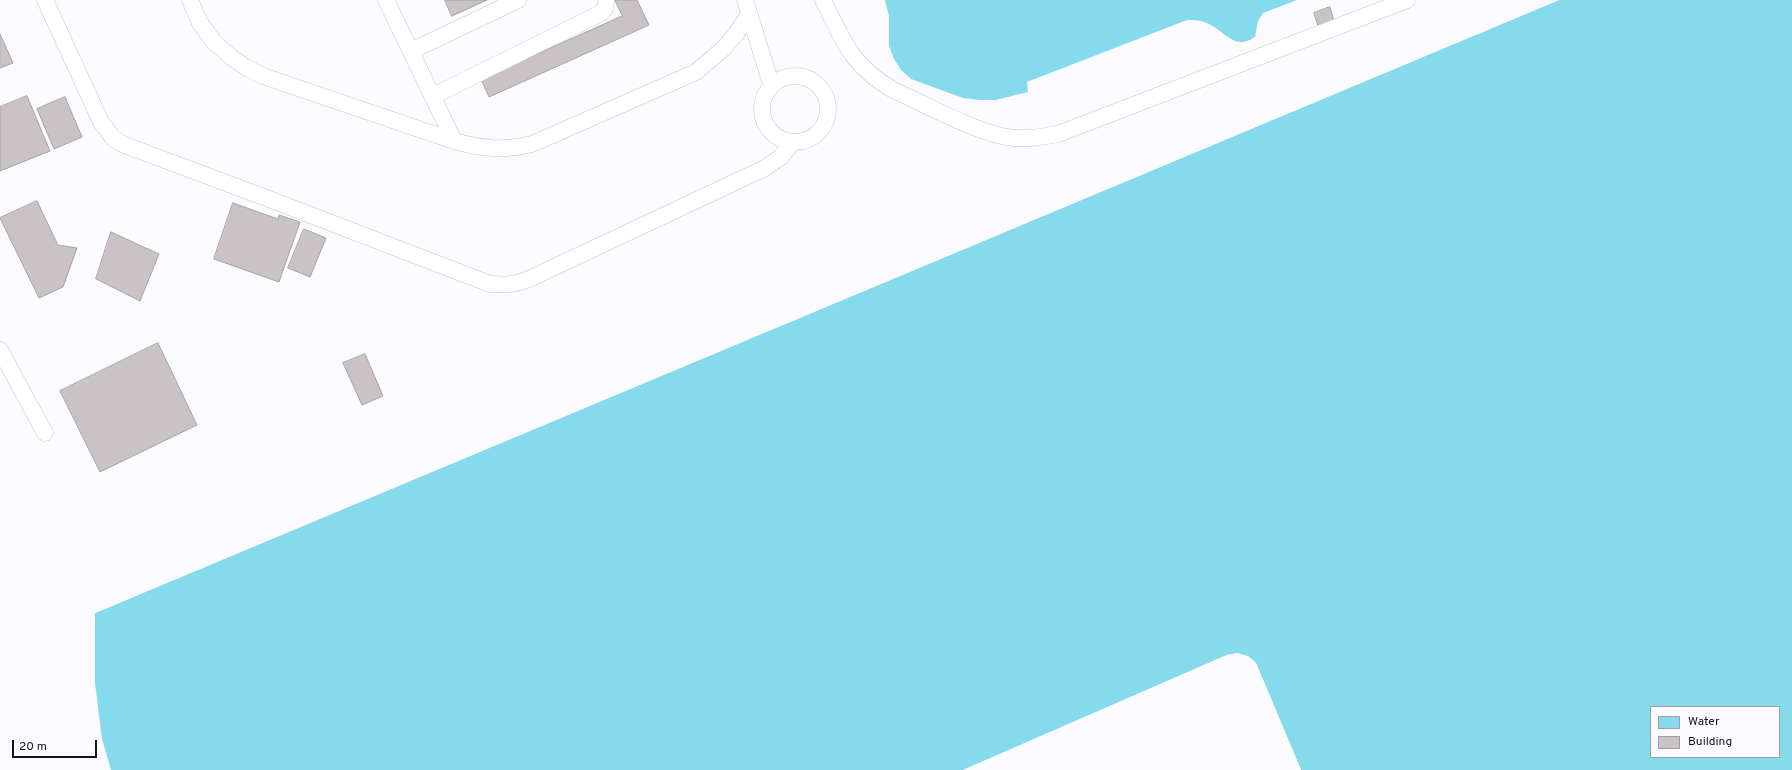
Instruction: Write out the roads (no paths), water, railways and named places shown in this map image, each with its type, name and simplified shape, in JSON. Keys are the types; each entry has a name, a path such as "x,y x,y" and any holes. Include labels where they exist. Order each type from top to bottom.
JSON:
{"lane":[{"path":"45,0 101,122 113,138 122,144 490,284 516,284 529,279 765,168 781,157 792,143"},
{"path":"190,0 200,23 214,42 231,58 263,76 454,141 472,146 496,149 513,148 532,144 696,72 724,48 736,34 747,7"},
{"path":"386,0 454,141"},
{"path":"411,51 518,0"},
{"path":"433,96 601,13 605,9 606,0"},
{"path":"823,0 847,48 856,61 880,82 893,90 981,130 1007,137 1033,139 1058,134 1407,0"},
{"path":"747,7 771,84"},
{"path":"796,75 809,78 820,86 827,98 829,111 826,124 817,135 806,141 792,143 780,139 770,131 763,120 761,108 764,95 771,84 783,77 796,75"},
{"path":"0,350 45,433"}],"water":[{"path":"885,0 1297,0 1263,13 1258,21 1255,37 1248,41 1242,42 1230,39 1215,27 1206,23 1198,20 1187,20 1027,82 1028,92 996,100 979,100 963,98 911,79 901,70 894,59 889,46 889,16"},
{"path":"1559,0 1792,0 1792,770 1301,770 1256,663 1246,656 1235,654 1227,655 963,770 111,770 102,739 95,683 95,613"}]}
